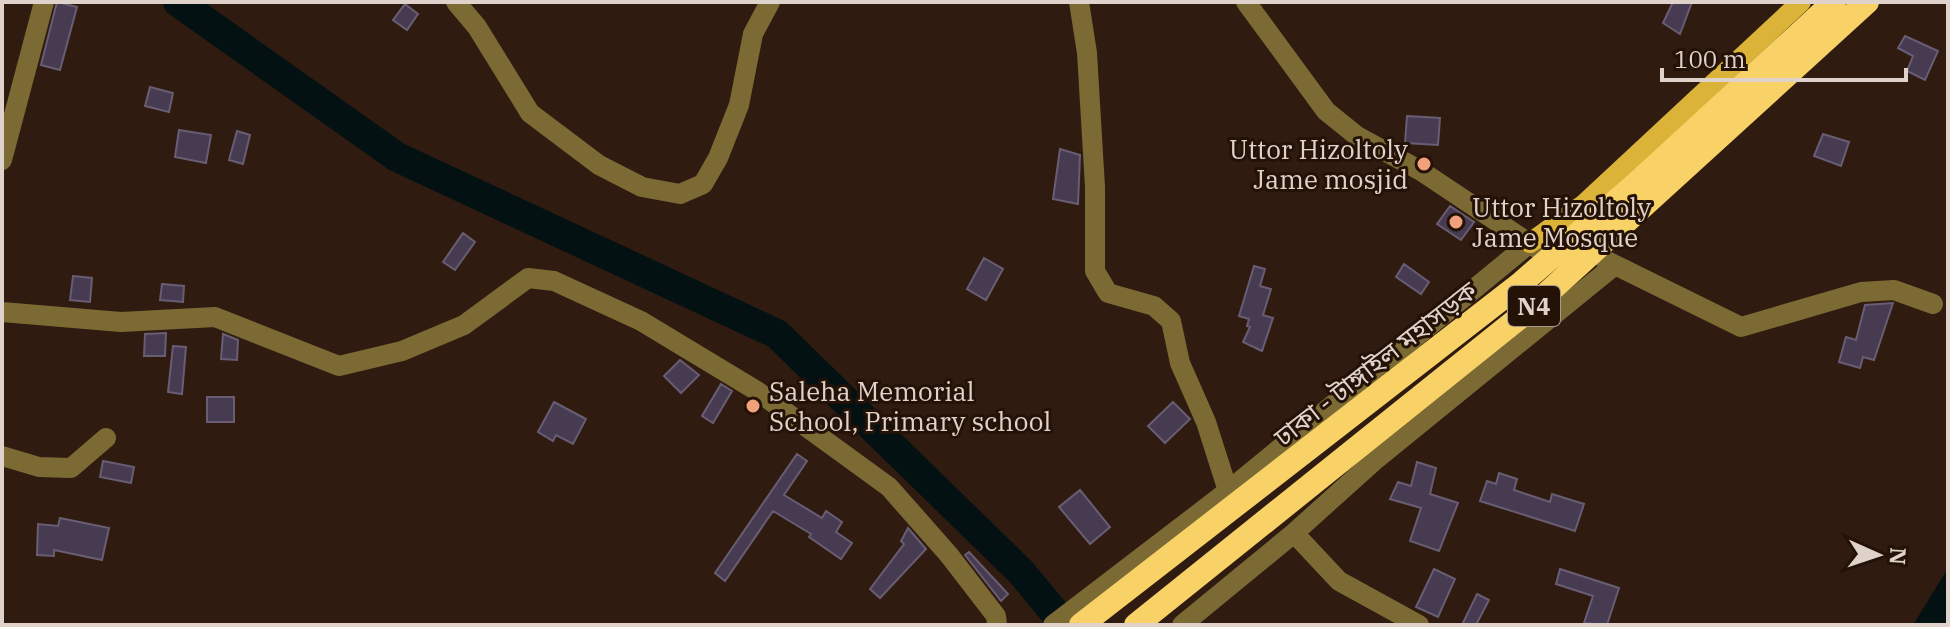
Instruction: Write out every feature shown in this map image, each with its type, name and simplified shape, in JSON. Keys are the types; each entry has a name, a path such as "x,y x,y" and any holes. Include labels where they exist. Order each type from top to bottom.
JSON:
{"highway":[{"name":"ঢাকা - টাঙ্গাইল মহাসড়ক","path":"1081,625 1551,257 1834,2"},
{"name":"ঢাকা - টাঙ্গাইল মহাসড়ক","path":"1136,625 1605,260 1867,2"}],"main road":[{"path":"1530,243 1583,205 1801,2"}],"street":[{"path":"2,160 44,2"},
{"path":"456,2 477,27 530,113 599,165 642,187 680,194 703,184 718,158 739,105 753,34 770,2"},
{"path":"1079,2 1087,53 1094,172 1095,271 1108,293 1154,306 1171,321 1180,363 1206,422 1228,491"},
{"path":"1246,2 1326,111 1357,136 1421,171 1551,257"},
{"path":"1053,625 1228,491 1530,243"},
{"path":"1189,620 1294,533 1605,260 1741,327 1861,292 1894,290 1933,304"},
{"path":"2,312 121,322 215,317 250,328 339,366 402,351 464,325 528,278 554,281 641,321 757,391 889,487 949,555 996,616 997,625"},
{"path":"2,456 39,467 71,468 106,438"},
{"path":"1294,533 1339,581 1419,625"}],"shaded area":[{"path":"1948,568 1948,625 1913,625"}],"building":[{"path":"57,2 77,7 60,70 41,65"},
{"path":"1673,2 1692,2 1680,34 1663,23"},
{"path":"405,4 418,14 407,30 393,20"},
{"path":"1905,36 1938,51 1925,80 1907,71 1913,56 1898,48"},
{"path":"150,87 173,93 169,112 145,106"},
{"path":"1407,116 1440,118 1438,145 1405,143"},
{"path":"179,130 211,135 206,163 175,157"},
{"path":"237,131 250,135 243,164 229,160"},
{"path":"1823,134 1849,142 1841,166 1814,156"},
{"path":"1060,149 1080,155 1078,204 1053,199"},
{"name":"Uttor Hizoltoly Jame Mosque","path":"1450,206 1474,222 1461,240 1437,224"},
{"path":"463,233 475,242 455,270 443,262"},
{"path":"984,258 1003,269 986,300 967,289"},
{"path":"1404,264 1429,282 1421,294 1396,277"},
{"path":"1254,266 1265,269 1260,286 1271,289 1263,315 1273,318 1262,351 1243,342 1250,327 1247,326 1249,319 1239,316"},
{"path":"73,276 92,278 90,302 70,300"},
{"path":"162,284 184,286 183,302 160,300"},
{"path":"1893,303 1874,360 1863,357 1860,368 1839,362 1846,337 1856,340 1865,305"},
{"path":"166,333 165,356 144,356 145,334"},
{"path":"223,334 238,340 237,360 221,359"},
{"path":"173,346 186,347 182,394 168,392"},
{"path":"680,360 699,375 681,393 664,376"},
{"path":"721,384 732,391 713,423 702,416"},
{"path":"207,397 234,397 234,422 207,422"},
{"path":"554,402 586,419 573,444 556,435 553,441 538,432"},
{"path":"1173,402 1190,419 1165,443 1148,426"},
{"path":"797,454 807,461 784,495 822,518 826,511 842,522 836,532 852,543 841,559 809,537 811,534 773,511 725,581 715,573"},
{"path":"103,461 134,467 131,483 100,477"},
{"path":"1417,462 1436,468 1430,494 1458,503 1439,551 1410,541 1421,508 1390,499 1398,482 1411,486"},
{"path":"1499,473 1517,479 1514,490 1550,502 1552,494 1584,504 1575,531 1480,501 1487,481 1496,484"},
{"path":"1080,490 1110,527 1090,544 1059,507"},
{"path":"60,518 109,528 102,560 54,550 54,556 37,555 38,524 58,526"},
{"path":"908,528 926,549 880,598 870,589 904,544 901,541"},
{"path":"969,552 1008,594 1001,601 965,555"},
{"path":"1434,569 1455,579 1438,617 1416,607"},
{"path":"1560,569 1619,588 1607,625 1584,623 1593,596 1556,584"},
{"path":"1477,594 1489,600 1476,625 1462,625"}],"waterway":[{"path":"178,2 397,157 777,334 1021,572 1065,625"}],"place":[{"name":"Uttor Hizoltoly Jame mosjid","path":"1424,164"},
{"name":"Uttor Hizoltoly Jame Mosque","path":"1456,222"},
{"name":"Saleha Memorial School, Primary school","path":"753,406"}]}
